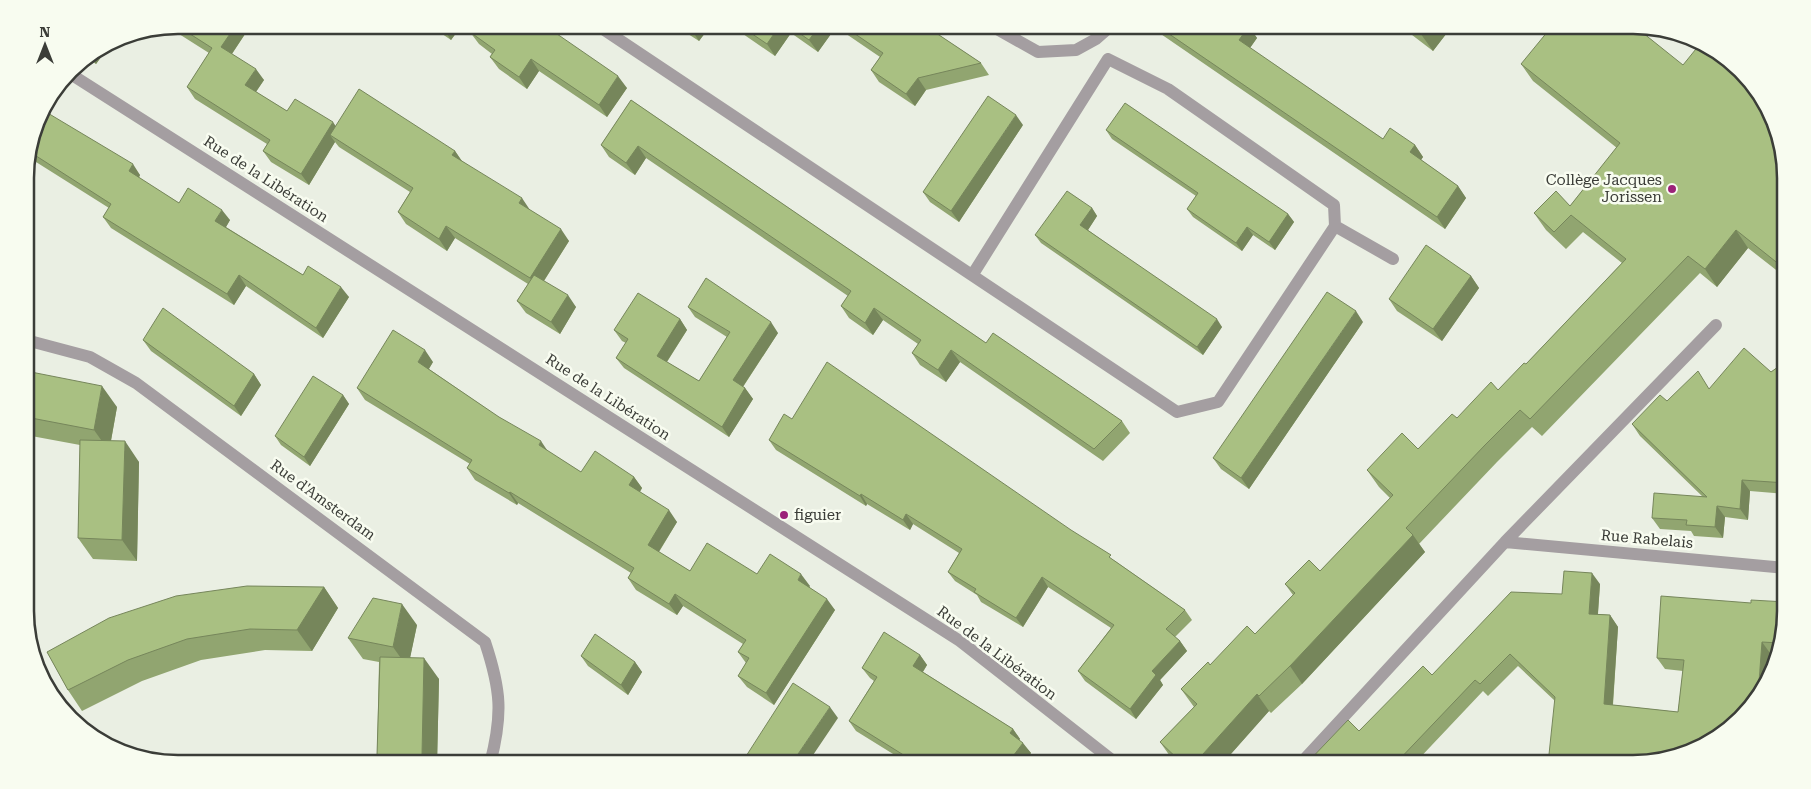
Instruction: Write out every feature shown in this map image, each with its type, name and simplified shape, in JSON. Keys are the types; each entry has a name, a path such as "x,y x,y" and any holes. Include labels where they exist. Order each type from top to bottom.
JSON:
{"street":[{"path":"611,34 973,274 1177,412 1218,402 1335,226 1334,205 1168,89 1108,59 1096,39"},
{"path":"1004,34 1038,52 1076,50 1102,34"},
{"path":"973,274 1108,59"},
{"name":"Rue de la Libération","path":"75,77 960,641 1106,755"},
{"path":"1335,226 1393,259"},
{"path":"1308,755 1505,542 1716,325"},
{"name":"Rue d'Amsterdam","path":"34,342 90,357 136,383 484,642 497,678 500,715 492,755"},
{"name":"Rue Rabelais","path":"1505,542 1777,567"}],"building":[{"path":"190,34 230,34 221,47 256,69 245,85 287,111 295,99 333,122 301,174 263,151 270,140 187,87 212,48"},
{"path":"473,34 557,34 618,76 599,105 531,59 519,77 490,57 495,50"},
{"path":"752,34 774,34 767,44"},
{"path":"801,34 813,34 809,40"},
{"path":"855,34 938,34 981,63 918,78 906,94 871,70 883,53"},
{"path":"1169,34 1243,34 1239,40 1383,139 1390,128 1415,145 1410,152 1458,186 1437,217"},
{"path":"1546,34 1633,34 1645,35 1683,65 1696,49 1721,64 1735,76 1758,106 1772,141 1776,159 1777,178 1777,263 1736,230 1705,269 1688,256 1530,419 1520,410 1485,445 1406,528 1413,535 1290,666 1259,696 1257,694 1202,755 1174,755 1160,742 1197,704 1181,689 1208,662 1210,665 1247,626 1255,634 1295,593 1285,584 1309,560 1320,571 1393,495 1367,470 1402,433 1418,449 1452,414 1457,418 1491,382 1498,390 1524,363 1526,364 1626,259 1571,215 1554,232 1534,213 1556,191 1570,206 1620,143 1521,64"},
{"path":"359,89 455,151 452,155 522,198 519,203 561,229 530,278 446,226 439,239 398,212 413,188 330,135"},
{"path":"988,96 1016,115 951,211 923,192"},
{"path":"631,100 986,343 993,333 1122,421 1094,449 951,350 938,370 912,353 921,340 874,308 865,323 841,306 851,291 638,146 626,163 601,145"},
{"path":"1125,103 1288,214 1269,242 1247,227 1236,243 1187,209 1198,193 1106,130"},
{"path":"49,114 133,164 129,171 179,203 188,188 222,210 215,221 303,275 308,266 341,287 316,328 239,275 227,294 103,217 111,204 36,156"},
{"path":"1067,191 1092,208 1080,225 1217,319 1197,347 1035,235"},
{"path":"1426,245 1471,276 1433,329 1389,299"},
{"path":"534,275 568,295 551,322 517,301"},
{"path":"706,278 771,322 733,380 745,388 722,427 616,358 628,339 614,330 638,293 680,319 657,356 699,381 730,332 688,307"},
{"path":"1327,292 1356,311 1241,478 1213,458"},
{"path":"163,308 254,374 234,406 143,340"},
{"path":"393,330 425,350 418,362 499,417 541,441 539,445 581,472 595,451 634,477 629,485 669,510 648,545 690,571 707,543 757,574 770,554 801,574 798,580 827,599 766,693 738,676 749,658 738,652 746,640 675,594 669,604 628,578 634,568 510,492 467,468 472,460 357,388"},
{"path":"1744,348 1771,372 1777,368 1777,482 1742,480 1740,509 1717,506 1715,527 1686,525 1687,520 1652,518 1654,493 1707,497 1632,424 1660,395 1667,401 1698,371 1709,389"},
{"path":"827,362 1071,530 1111,555 1109,557 1185,610 1166,629 1180,641 1152,671 1156,675 1130,709 1078,671 1114,625 1042,577 1016,618 974,592 976,589 948,572 962,549 906,514 903,520 861,494 860,496 769,440 784,414 792,419"},
{"path":"34,373 102,386 94,430 34,419"},
{"path":"313,376 343,395 304,457 275,436"},
{"path":"80,440 125,441 122,540 78,538"},
{"path":"1564,571 1592,573 1589,614 1610,615 1604,704 1678,712 1684,660 1657,658 1661,596 1751,603 1751,600 1777,601 1774,639 1773,643 1762,642 1759,681 1741,706 1713,731 1679,748 1642,755 1549,755 1555,697 1510,654 1480,684 1475,680 1404,755 1315,755 1348,720 1359,731 1423,666 1432,675 1511,592 1562,594"},
{"path":"247,586 324,587 297,630 250,629 187,639 128,660 68,690 47,652 109,618 176,596"},
{"path":"373,598 402,604 393,647 348,638"},
{"path":"884,632 920,655 913,666 1013,729 1010,733 1023,743 1014,755 904,755 849,721 877,677 862,668"},
{"path":"595,634 635,662 621,685 581,656"},
{"path":"380,657 424,658 422,755 377,755"},
{"path":"793,683 830,707 797,755 747,755"}],"place":[{"name":"Collège Jacques Jorissen","path":"1672,189"},
{"name":"figuier","path":"784,515"}]}
